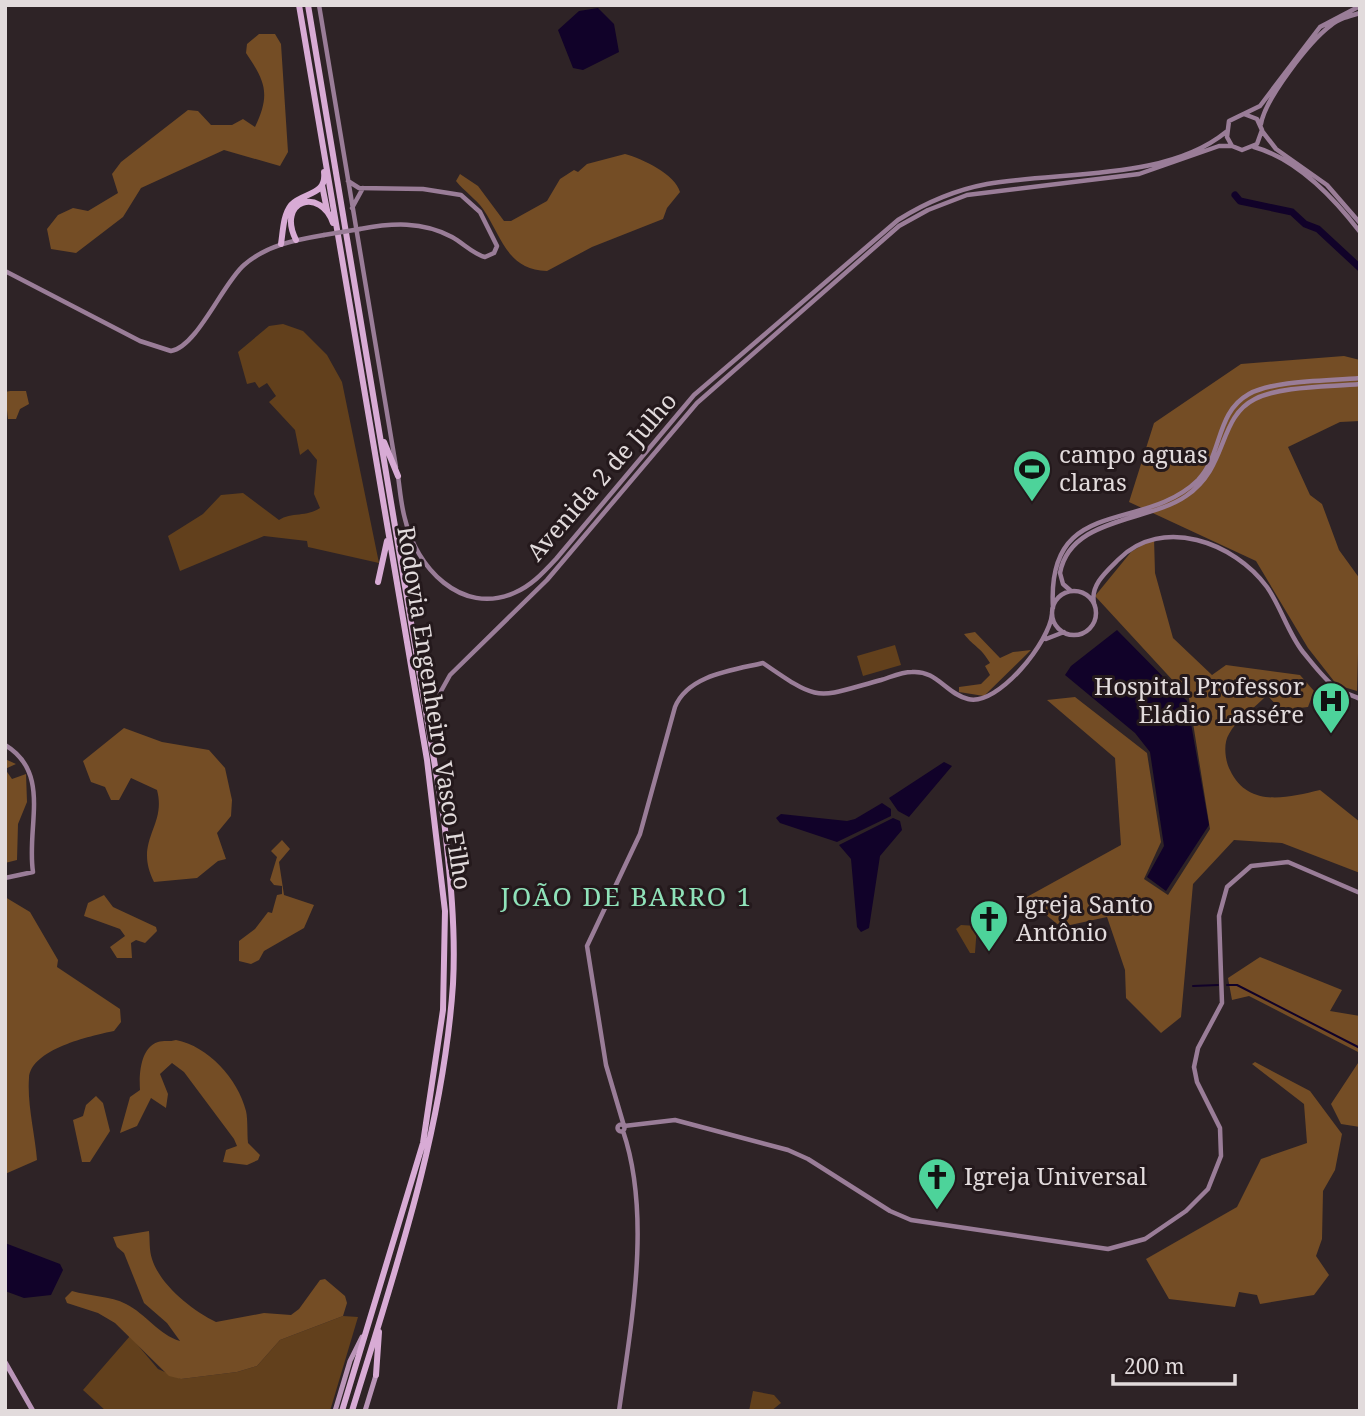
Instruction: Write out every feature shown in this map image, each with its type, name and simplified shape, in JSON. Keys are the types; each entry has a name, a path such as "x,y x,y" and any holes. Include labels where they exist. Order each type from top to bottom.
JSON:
{"highway":[{"name":"Rodovia Engenheiro Vasco Filho","path":"299,5 436,816 444,890 446,965 436,1071 423,1143 342,1411"},
{"name":"Rodovia Engenheiro Vasco Filho","path":"308,5 444,820 453,930 447,1042 440,1098 422,1178 352,1411"},
{"path":"281,244 291,205 315,193 325,178 323,142"},
{"path":"322,185 342,255"},
{"path":"296,240 289,222 296,207 311,202 327,210"},
{"path":"378,422 398,475"},
{"path":"378,582 386,557 387,525"},
{"path":"434,716 446,809 444,820"},
{"path":"376,1375 379,1321"},
{"path":"378,1342 386,1345"}],"main road":[{"name":"Avenida 2 de Julho","path":"319,5 405,520 418,551 436,578 448,588 466,596 503,597 523,588 556,559 701,389 898,220 937,199 979,186 1145,167 1213,141 1226,132"},
{"path":"1360,6 1320,27 1260,106 1233,117 1226,132 1233,146 1242,150 1254,147 1272,154 1314,182 1360,232"},
{"path":"1254,147 1260,140 1270,101 1320,34 1336,21 1360,13"},
{"path":"1244,114 1254,117 1276,149 1327,185 1360,223"},
{"name":"Avenida 2 de Julho","path":"434,716 440,693 450,674 547,580 696,403 899,226 928,210 967,195 1139,174 1219,146 1233,146"},
{"path":"5,271 140,341 171,351 187,343 242,266 281,244 398,224 421,226 450,236 485,257 494,253 497,246 480,212 461,195 424,189 363,188 346,179"},
{"path":"352,211 363,188"},
{"path":"1360,378 1265,388 1239,401 1227,414 1209,465 1194,483 1176,496 1093,526 1064,548 1053,572 1053,611 1056,625 1064,632 1076,635 1091,626 1096,615 1093,593 1099,582 1131,548 1155,537 1184,537 1224,551 1246,565 1263,583 1300,648 1332,684 1360,699"},
{"path":"1071,591 1063,584 1059,573 1070,552 1095,531 1171,504 1194,490 1214,468 1232,421 1248,402 1267,394 1360,384"},
{"path":"1079,592 1099,582"},
{"path":"619,1411 638,1254 636,1200 598,1020 587,946 640,834 680,696 695,684 763,663 802,689 821,695 837,694 911,671 931,674 962,697 980,700 997,692 1045,639 1059,597 1071,591 1079,592 1094,603"},
{"path":"1045,639 1064,632"},
{"path":"5,745 21,756 32,775 33,872 5,878"},
{"path":"622,1129 669,1120 687,1122 797,1154 890,1211 911,1220 1087,1248 1108,1249 1127,1245 1152,1235 1191,1207 1205,1194 1217,1170 1221,1149 1220,1128 1196,1082 1194,1067 1198,1048 1222,1003 1219,916 1227,887 1251,866 1288,862 1360,893"},
{"path":"335,1411 350,1360 370,1322"},
{"path":"5,1362 33,1411"},
{"path":"365,1411 376,1375"},
{"path":"26,1397 26,1411"}],"shaded area":[{"path":"598,8 614,24 619,52 583,70 573,68 558,30 579,11"},
{"path":"259,34 275,34 281,44 288,152 280,166 224,150 141,188 123,217 76,253 51,249 47,229 58,215 73,208 88,211 118,193 112,174 121,162 188,110 198,111 211,125 232,125 243,119 255,127 263,105 264,88 246,53 247,44"},
{"path":"625,154 657,168 677,185 680,192 667,208 663,219 592,247 547,271 523,265 514,258 483,209 456,181 460,174 478,186 504,221 511,221 547,201 560,179 574,170 578,172 587,164"},
{"path":"283,324 303,331 327,355 342,382 379,563 308,547 307,541 264,536 180,571 168,536 203,514 221,495 243,493 279,520 320,508 314,494 317,460 308,449 300,455 295,430 269,402 276,396 267,383 259,388 255,382 247,384 238,352 269,326"},
{"path":"1344,356 1360,360 1360,421 1340,422 1288,447 1310,495 1322,504 1339,550 1360,579 1357,691 1337,685 1308,648 1256,561 1129,502 1154,423 1241,364"},
{"path":"26,391 29,404 20,409 16,419 8,419 5,392"},
{"path":"1154,538 1155,573 1173,638 1212,675 1226,665 1300,675 1314,691 1308,707 1281,710 1267,695 1236,724 1227,738 1225,752 1228,766 1238,782 1257,795 1269,797 1294,796 1320,790 1360,822 1360,873 1282,843 1234,840 1193,884 1181,1017 1161,1033 1126,998 1125,970 1107,917 1061,927 1025,898 1121,845 1115,758 1047,700 1075,697 1147,753 1161,842 1144,879 1168,895 1210,829 1189,698 1095,596 1131,552"},
{"path":"1117,630 1187,701 1209,825 1166,891 1147,877 1164,846 1150,752 1135,733 1065,675 1071,666"},
{"path":"975,632 1000,658 1013,652 1031,650 984,696 959,692 959,687 981,684 990,675 985,666 990,663 964,634"},
{"path":"895,645 901,665 863,676 857,656"},
{"path":"124,728 162,742 209,750 225,768 232,800 231,816 217,833 226,859 218,861 197,878 154,882 147,855 158,814 157,790 131,778 119,800 111,800 105,787 91,782 83,761"},
{"path":"5,759 16,764 5,769"},
{"path":"944,762 952,766 909,817 898,811 889,798"},
{"path":"5,769 12,779 26,774 27,802 18,824 17,860 5,863"},
{"path":"882,803 891,809 891,816 837,842 780,823 776,818 781,814 847,821"},
{"path":"893,818 900,821 902,830 880,856 869,928 861,932 857,927 851,859 839,845"},
{"path":"282,840 290,849 279,862 284,895 314,905 304,928 264,951 259,960 251,964 239,961 239,941 255,929 268,912 272,913 277,895 282,894 282,886 274,885 270,880 277,857 271,851"},
{"path":"104,895 113,907 156,927 157,931 145,943 136,940 131,943 132,958 117,958 110,947 125,936 120,929 84,916 88,903"},
{"path":"5,897 30,912 58,960 57,967 120,1009 121,1022 114,1031 63,1045 40,1059 32,1068 29,1098 37,1160 5,1174"},
{"path":"961,925 977,926 975,953 970,953 956,929"},
{"path":"1260,957 1342,990 1330,1011 1360,1016 1360,1053 1249,996 1232,1000 1228,978"},
{"path":"176,1040 199,1049 229,1076 242,1099 247,1115 248,1143 260,1155 258,1160 247,1165 223,1162 226,1150 237,1146 234,1139 184,1072 172,1063 160,1074 168,1094 166,1108 151,1098 137,1126 120,1133 130,1097 140,1090 141,1070 147,1050 158,1042"},
{"path":"1360,1060 1360,1127 1341,1124 1331,1104"},
{"path":"1255,1062 1310,1091 1342,1134 1335,1170 1323,1191 1322,1239 1316,1256 1329,1275 1314,1295 1260,1304 1257,1295 1239,1292 1235,1307 1169,1299 1146,1259 1237,1207 1261,1159 1307,1143 1304,1104 1252,1064"},
{"path":"96,1096 103,1103 110,1131 90,1162 82,1162 73,1120 83,1116 86,1105"},
{"path":"149,1231 152,1259 162,1278 188,1304 216,1322 264,1313 291,1315 299,1309 320,1280 325,1279 345,1296 347,1303 343,1316 280,1340 257,1366 237,1372 181,1379 169,1376 115,1323 98,1313 67,1303 65,1298 72,1291 120,1301 180,1341 167,1323 144,1303 124,1253 117,1247 113,1237"},
{"path":"5,1243 60,1264 63,1270 51,1295 24,1298 5,1291"},
{"path":"343,1316 358,1317 330,1411 106,1411 83,1390 130,1336 158,1369 181,1379 237,1372 257,1366 280,1340"},
{"path":"753,1391 774,1395 781,1403 771,1411 749,1411"}],"waterway":[{"path":"1235,195 1240,201 1292,212 1305,224 1318,229 1360,268"},
{"path":"1193,986 1218,985"},
{"path":"1227,985 1237,985 1360,1048"}],"place":[{"name":"campo aguas claras","path":"1032,503"},
{"name":"Hospital Professor Eládio Lassére","path":"1331,735"},
{"name":"Igreja Santo Antônio","path":"989,953"},
{"name":"Igreja Universal","path":"937,1211"}],"district":[{"name":"JOÃO DE BARRO 1","path":"627,897"}]}
